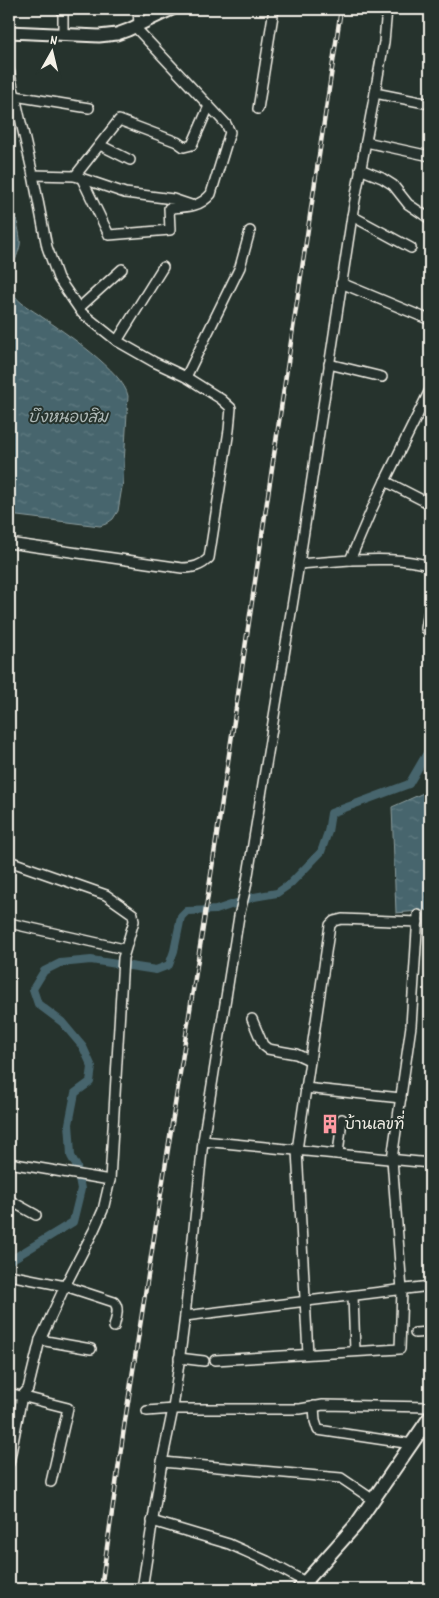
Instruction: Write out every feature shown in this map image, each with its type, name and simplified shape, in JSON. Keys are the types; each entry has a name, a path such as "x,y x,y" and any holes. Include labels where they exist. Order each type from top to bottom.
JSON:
{"main road":[{"path":"302,1586 355,1526 430,1416"}],"street":[{"path":"63,9 63,34"},
{"path":"78,177 109,235 170,230 169,208 196,206 206,200 210,194 230,132 226,124 137,26 138,9"},
{"path":"9,32 99,36 117,34 172,9"},
{"path":"258,109 274,9"},
{"path":"142,1589 169,1410 186,1316 203,1141 299,564 352,216 384,42 387,9"},
{"path":"9,70 47,247 58,278 82,314 117,341 186,377 221,399 231,408 209,558 203,564 192,568 182,568 9,543"},
{"path":"375,93 430,104"},
{"path":"15,96 89,108"},
{"path":"78,177 118,120 188,147 192,145 209,106"},
{"path":"366,142 430,156"},
{"path":"100,145 130,160"},
{"path":"360,169 382,178 392,185 408,204 430,219"},
{"path":"33,175 78,177 125,193 173,199 196,206"},
{"path":"352,216 411,248"},
{"path":"186,377 240,267 250,230"},
{"path":"117,341 163,267"},
{"path":"79,308 122,269"},
{"path":"341,283 430,320"},
{"path":"329,364 382,377"},
{"path":"350,560 385,481 430,390"},
{"path":"385,481 430,504"},
{"path":"299,564 386,559 430,566"},
{"path":"426,629 430,605"},
{"path":"9,861 106,895 133,914 134,921 123,953 110,1180 103,1210 40,1340 28,1389 22,1396 9,1463"},
{"path":"215,1360 400,1349 402,1290 392,1159 411,1026 418,918 342,919 332,922 330,929 297,1150 308,1354"},
{"path":"9,922 123,953"},
{"path":"252,1019 263,1045 268,1049 296,1054 309,1060"},
{"path":"305,1088 401,1098"},
{"path":"338,1154 342,1119"},
{"path":"203,1141 430,1163"},
{"path":"9,1163 110,1180"},
{"path":"9,1200 36,1215"},
{"path":"9,1275 65,1286 114,1302 118,1308 114,1326"},
{"path":"186,1316 430,1286"},
{"path":"353,1296 355,1351"},
{"path":"415,1333 430,1332"},
{"path":"40,1340 91,1349"},
{"path":"179,1358 204,1361"},
{"path":"9,1393 68,1408 51,1482"},
{"path":"314,1406 318,1430 412,1444"},
{"path":"147,1411 300,1409 314,1406 430,1407"},
{"path":"162,1462 341,1478 372,1499"},
{"path":"152,1521 229,1544 267,1562 302,1586"}],"water":[{"name":"บึงหนองสิม","path":"9,189 20,241 10,281 15,297 105,364 124,386 128,396 123,481 118,511 113,519 100,526 9,515"},
{"path":"430,790 430,910 396,913 392,807"}],"waterway":[{"path":"9,1261 73,1222 81,1189 77,1167 71,1156 69,1124 75,1093 90,1082 92,1067 83,1047 62,1022 38,1004 33,989 44,971 60,963 91,960 156,970 169,965 181,917 187,911 216,910 254,897 277,893 290,884 321,852 328,832 331,813 409,784 430,748"}],"railway":[{"path":"101,1589 125,1421 204,921 341,9"}],"place":[{"name":"บ้านเลขที่","path":"330,1124"}]}
